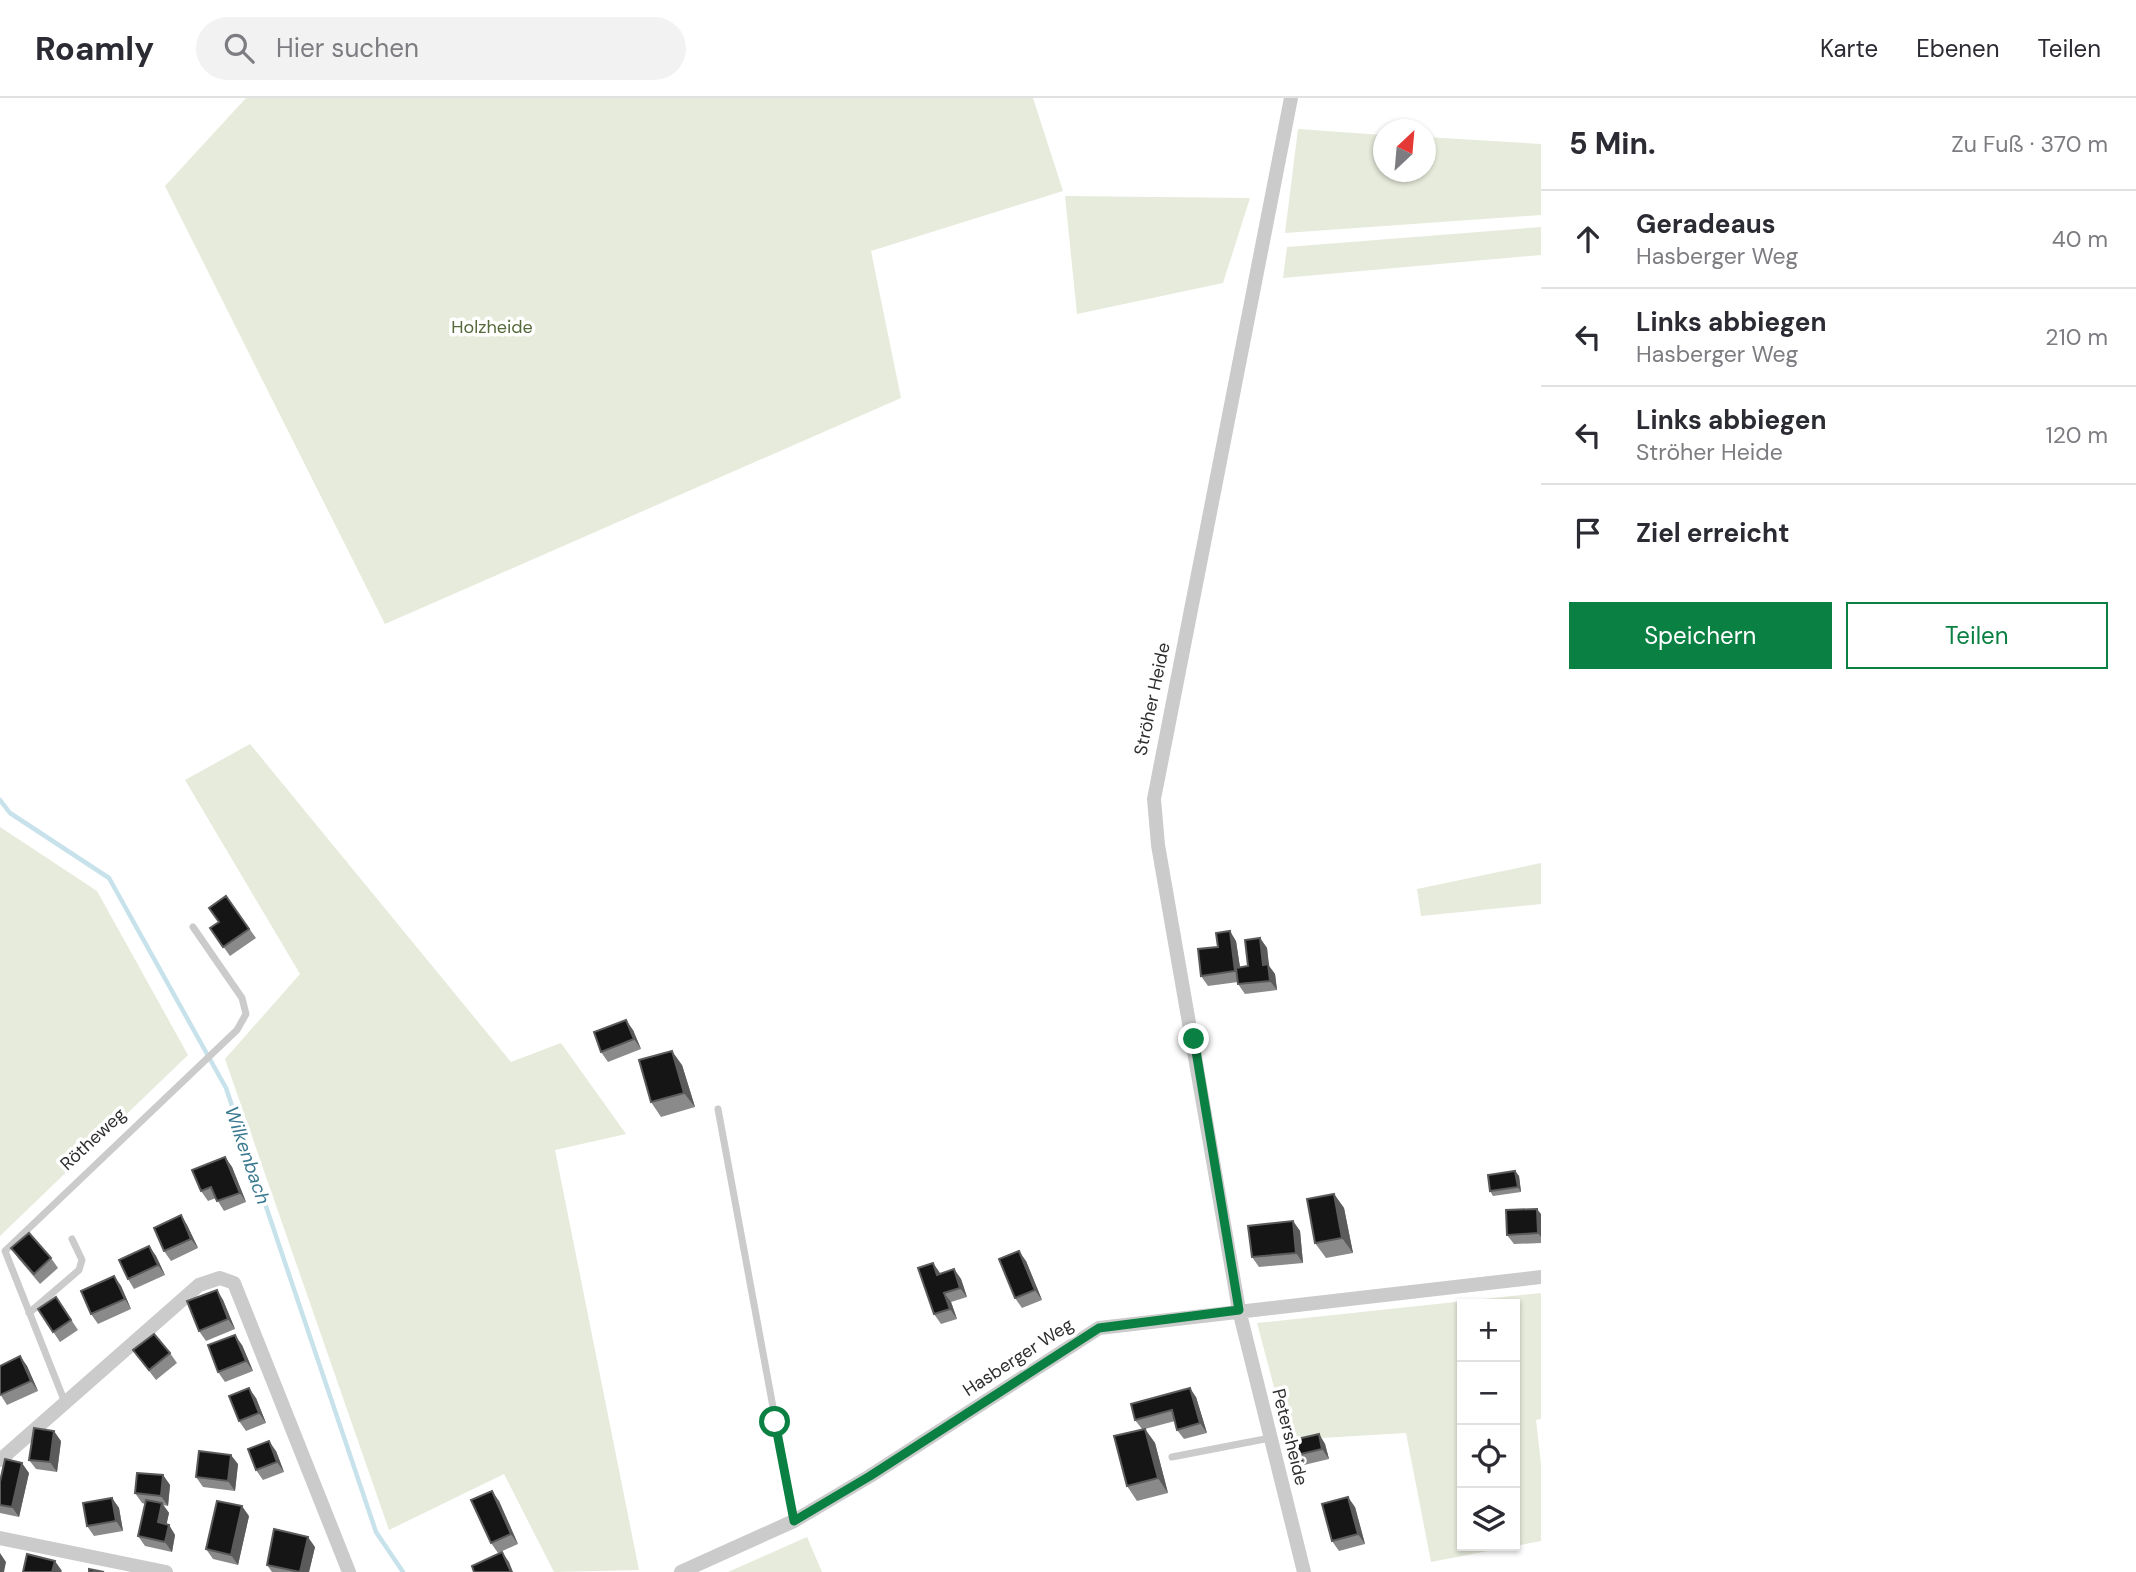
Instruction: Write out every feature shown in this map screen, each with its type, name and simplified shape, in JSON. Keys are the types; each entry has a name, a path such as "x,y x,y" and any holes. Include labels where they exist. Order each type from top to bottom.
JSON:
{"street":[{"name":"Ströher Heide","path":"1239,1310 1158,845 1154,799 1292,98"},
{"name":"Hasberger Weg","path":"681,1572 794,1521 870,1476 1099,1328 1541,1277"},
{"path":"0,1460 64,1400 200,1285 220,1278 234,1283 349,1572"},
{"name":"Petersheide","path":"1239,1310 1304,1572"},
{"path":"0,1538 166,1572"}],"lane":[{"name":"Rötheweg","path":"64,1400 5,1251 237,1030 246,1014 242,998 193,927"},
{"path":"718,1109 794,1521"},
{"path":"30,1313 79,1270 82,1261 72,1240"},
{"path":"1172,1457 1271,1437"}],"green space":[{"name":"Holzheide","path":"246,98 1033,98 1063,191 871,251 901,398 385,624 165,186"},
{"path":"1298,129 1373,134 1373,182 1436,182 1436,138 1541,144 1541,215 1285,233"},
{"path":"1065,196 1250,198 1223,283 1077,314"},
{"path":"1541,227 1541,255 1283,278 1287,247"},
{"path":"250,744 511,1062 561,1043 626,1134 555,1150 639,1570 554,1572 504,1474 389,1530 225,1059 300,974 185,780"},
{"path":"0,827 97,891 188,1055 0,1236"},
{"path":"1541,863 1541,904 1421,916 1417,889"},
{"path":"1541,1293 1541,1419 1536,1420 1541,1464 1541,1541 1520,1545 1520,1299 1484,1299"},
{"path":"1457,1302 1457,1551 1488,1551 1431,1562 1406,1433 1288,1440 1257,1323"},
{"path":"807,1537 822,1572 728,1572"}],"building":[{"path":"226,896 249,929 223,947 210,928 219,922 209,908"},
{"path":"1230,931 1235,971 1201,976 1198,949 1218,947 1216,933"},
{"path":"1260,938 1263,965 1268,964 1270,981 1238,984 1236,968 1248,966 1245,940"},
{"path":"626,1020 634,1039 601,1052 594,1032"},
{"path":"672,1051 684,1093 651,1102 639,1060"},
{"path":"225,1157 240,1193 217,1201 211,1187 201,1191 192,1170"},
{"path":"1515,1171 1518,1187 1490,1191 1488,1175"},
{"path":"1334,1194 1342,1238 1315,1243 1307,1199"},
{"path":"1537,1209 1538,1233 1507,1235 1506,1210"},
{"path":"181,1215 191,1239 164,1251 154,1228"},
{"path":"1293,1221 1296,1253 1252,1257 1248,1226"},
{"path":"29,1233 51,1258 34,1274 11,1248"},
{"path":"149,1246 158,1265 128,1279 119,1260"},
{"path":"1019,1251 1035,1290 1015,1298 999,1259"},
{"path":"933,1263 937,1275 954,1269 960,1288 944,1293 950,1309 934,1314 918,1268"},
{"path":"114,1276 125,1299 91,1314 81,1291"},
{"path":"217,1290 228,1319 199,1331 187,1301"},
{"path":"56,1297 71,1320 53,1332 38,1309"},
{"path":"154,1334 170,1353 149,1370 133,1350"},
{"path":"235,1335 246,1361 218,1372 208,1345"},
{"path":"20,1356 31,1381 0,1395 0,1366"},
{"path":"249,1388 259,1413 239,1421 229,1396"},
{"path":"1190,1388 1200,1423 1177,1430 1172,1410 1135,1420 1131,1404"},
{"path":"34,1428 54,1431 50,1462 29,1460"},
{"path":"1145,1429 1158,1478 1127,1486 1114,1436"},
{"path":"1319,1434 1322,1449 1297,1455 1293,1440"},
{"path":"269,1441 277,1462 256,1470 248,1449"},
{"path":"199,1451 231,1455 228,1481 196,1477"},
{"path":"5,1459 22,1463 12,1507 0,1505 0,1482"},
{"path":"137,1473 163,1475 161,1496 135,1493"},
{"path":"492,1491 511,1534 491,1543 471,1500"},
{"path":"1348,1497 1358,1534 1332,1541 1322,1504"},
{"path":"112,1498 116,1521 87,1526 83,1503"},
{"path":"146,1500 162,1503 158,1522 169,1525 165,1542 138,1536"},
{"path":"217,1501 242,1506 231,1555 206,1549"},
{"path":"274,1529 308,1537 300,1572 267,1565"},
{"path":"502,1552 511,1572 474,1572 472,1566"},
{"path":"27,1554 55,1561 52,1572 23,1572"}],"waterway":[{"name":"Wilkenbach","path":"0,800 10,813 109,878 226,1088 376,1532 403,1572"}],"route":[{"path":"775,1422 794,1521 870,1476 1099,1328 1121,1323 1239,1310 1194,1039"}]}
